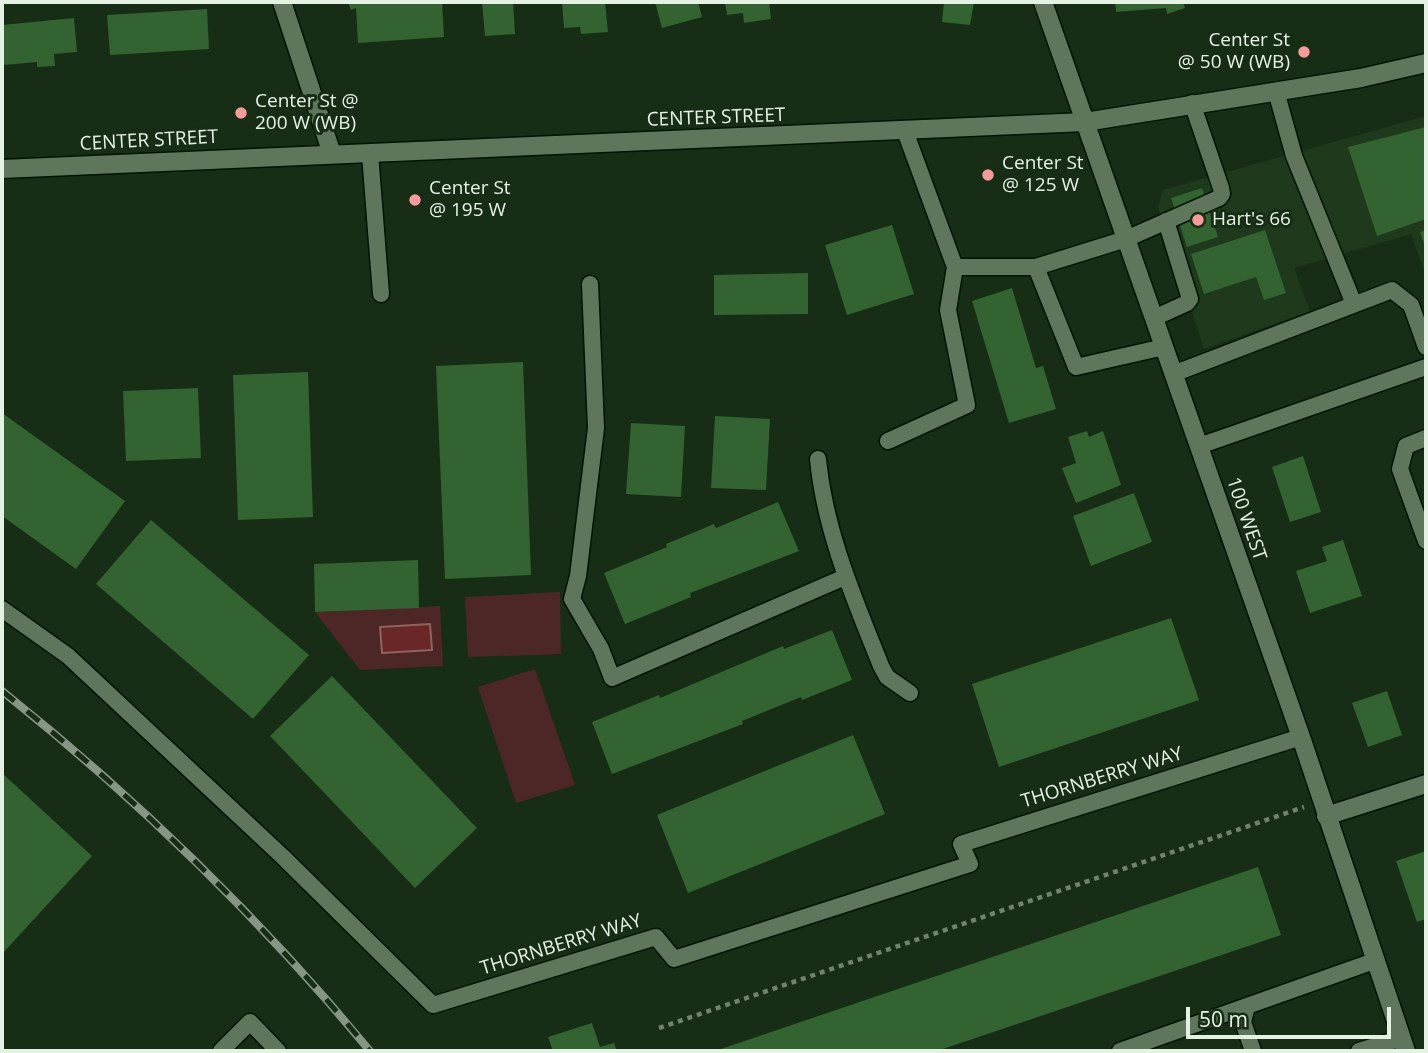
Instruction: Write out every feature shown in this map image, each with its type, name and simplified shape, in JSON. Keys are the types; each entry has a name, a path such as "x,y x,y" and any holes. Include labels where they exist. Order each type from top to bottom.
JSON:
{"main road":[{"path":"282,2 332,154"},
{"name":"100 WEST","path":"1043,2 1301,737 1404,1044"},
{"name":"CENTER STREET","path":"2,169 1085,122 1361,78 1426,63"},
{"path":"1324,809 1426,784"}],"lane":[{"path":"1276,91 1294,156 1354,304"},
{"path":"955,267 1036,267 1126,239 1219,198 1222,194 1192,103"},
{"path":"888,441 967,405 948,310 955,267 905,131"},
{"path":"370,154 381,294"},
{"path":"1154,318 1187,303 1191,295 1166,221"},
{"path":"1036,267 1076,367 1164,346"},
{"path":"590,284 596,428 578,576 572,599 601,649 612,678 845,577"},
{"path":"1173,374 1392,290 1411,305 1426,347"},
{"path":"1199,446 1426,367"},
{"path":"1426,438 1406,446 1400,469 1426,541"},
{"path":"818,459 822,495 845,577 887,677 909,693"},
{"name":"THORNBERRY WAY","path":"2,609 68,656 283,857 433,1005 656,937 674,959 970,864 961,844 1301,737"},
{"path":"1121,1051 1374,961"},
{"path":"1247,1006 1242,1022 1254,1051"},
{"path":"221,1051 250,1022 278,1051"},
{"path":"1359,1051 1404,1044"}],"path":[{"path":"659,1028 1324,809"}],"shaded area":[{"path":"1426,116 1426,276 1411,234 1294,268 1310,311 1204,349 1158,207 1163,190"},
{"path":"560,592 561,654 468,657 465,597"},
{"path":"440,606 443,666 360,670 315,612"},
{"path":"430,624 432,650 382,653 380,627"},
{"path":"535,669 575,785 516,803 478,687"}],"building":[{"path":"348,2 442,2 444,37 358,43 356,8 351,10"},
{"path":"482,2 513,2 515,34 485,36"},
{"path":"562,2 605,2 608,32 581,34 580,27 564,28"},
{"path":"655,2 698,2 702,17 662,28"},
{"path":"725,2 769,2 771,19 744,23 743,13 727,15"},
{"path":"944,2 974,2 970,25 942,22"},
{"path":"1115,2 1183,2 1185,8 1167,14 1166,8 1116,12"},
{"path":"207,9 209,49 110,55 107,15"},
{"path":"74,18 77,52 54,54 55,66 37,67 37,62 4,65 2,25"},
{"path":"1426,127 1426,219 1377,236 1348,147"},
{"path":"1202,188 1218,237 1187,247 1171,198"},
{"path":"892,225 914,294 847,315 825,245"},
{"path":"1265,230 1286,293 1264,300 1256,277 1204,294 1191,254"},
{"path":"1426,230 1426,249 1420,232"},
{"path":"808,273 808,314 714,315 714,275"},
{"path":"1012,288 1036,368 1043,366 1056,409 1009,423 972,301"},
{"path":"523,362 531,575 445,579 436,366"},
{"path":"308,372 313,517 238,520 233,375"},
{"path":"198,388 201,458 126,461 123,391"},
{"path":"2,413 125,501 76,569 2,516"},
{"path":"715,416 770,419 766,490 711,488"},
{"path":"631,423 685,426 681,497 626,494"},
{"path":"1087,431 1089,437 1103,431 1121,485 1076,503 1062,468 1076,463 1068,437"},
{"path":"1303,456 1321,512 1290,522 1272,467"},
{"path":"1134,493 1152,542 1091,566 1073,516"},
{"path":"778,502 799,551 690,593 691,597 625,624 604,573 714,524 716,528"},
{"path":"151,520 309,655 253,719 96,584"},
{"path":"1343,540 1362,596 1310,613 1296,571 1327,561 1322,547"},
{"path":"418,560 419,608 315,612 314,564"},
{"path":"1171,618 1199,700 999,767 972,684"},
{"path":"832,630 852,680 802,700 801,697 742,721 743,724 612,774 592,722 659,695 660,698 783,646 784,649"},
{"path":"332,676 477,828 415,888 270,736"},
{"path":"1387,691 1402,735 1368,747 1352,703"},
{"path":"853,735 885,814 688,893 657,815"},
{"path":"2,773 92,856 2,954"},
{"path":"1426,851 1426,919 1417,922 1396,861"},
{"path":"1258,867 1281,935 937,1051 715,1051"},
{"path":"592,1023 600,1047 614,1043 617,1051 553,1051 548,1037"}],"railway":[{"path":"2,691 149,817 241,907 370,1051"}],"place":[{"name":"Center St @ 50 W (WB)","path":"1304,52"},
{"name":"Center St @ 200 W (WB)","path":"241,113"},
{"name":"Center St @ 125 W","path":"988,175"},
{"name":"Center St @ 195 W","path":"415,200"},
{"name":"Hart's 66","path":"1198,220"}]}
